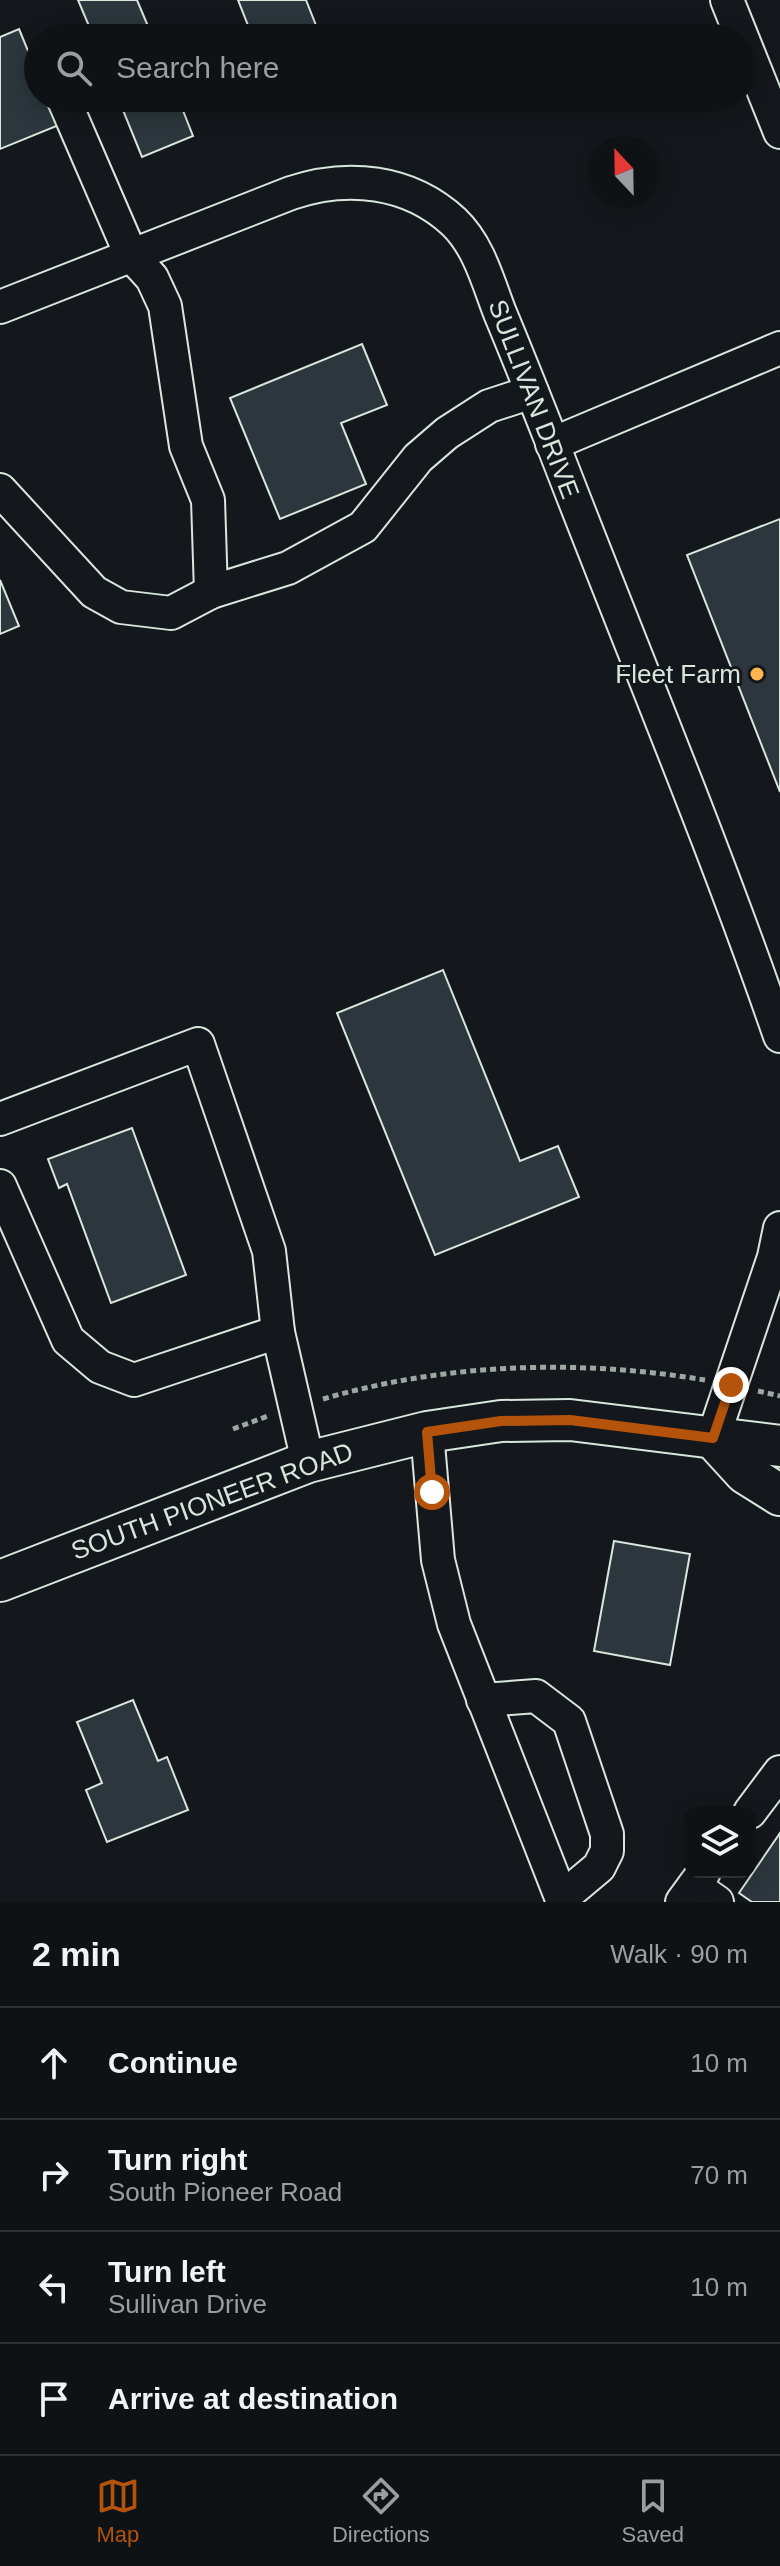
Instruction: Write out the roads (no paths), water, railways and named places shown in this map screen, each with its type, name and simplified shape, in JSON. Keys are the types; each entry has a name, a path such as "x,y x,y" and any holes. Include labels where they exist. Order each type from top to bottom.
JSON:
{"main road":[{"name":"SOUTH PIONEER ROAD","path":"0,1581 308,1462 427,1432 501,1421 570,1420 780,1446"},
{"path":"713,1438 745,1473 780,1495"}],"street":[{"path":"727,0 737,24"},
{"path":"756,72 780,132"},
{"path":"69,112 131,255 152,278 165,306 186,446 208,500 211,592"},
{"name":"SULLIVAN DRIVE","path":"0,307 308,187 345,181 391,187 441,211 473,244 772,984 780,1036"},
{"path":"552,444 780,348"},
{"path":"0,490 94,592 121,607 171,613 211,592 288,568 363,527 418,458 447,433 489,406 532,392"},
{"path":"0,1119 198,1044 269,1251 278,1332 308,1462"},
{"path":"0,1186 68,1340 100,1367 134,1380 278,1332"},
{"path":"713,1438 774,1257 780,1228"},
{"path":"427,1432 438,1560 454,1624 483,1700 562,1900 599,1867 607,1851 602,1818 569,1721 536,1696 483,1700"},
{"path":"754,1806 780,1772"}],"place":[{"name":"Fleet Farm","path":"757,674"}]}
